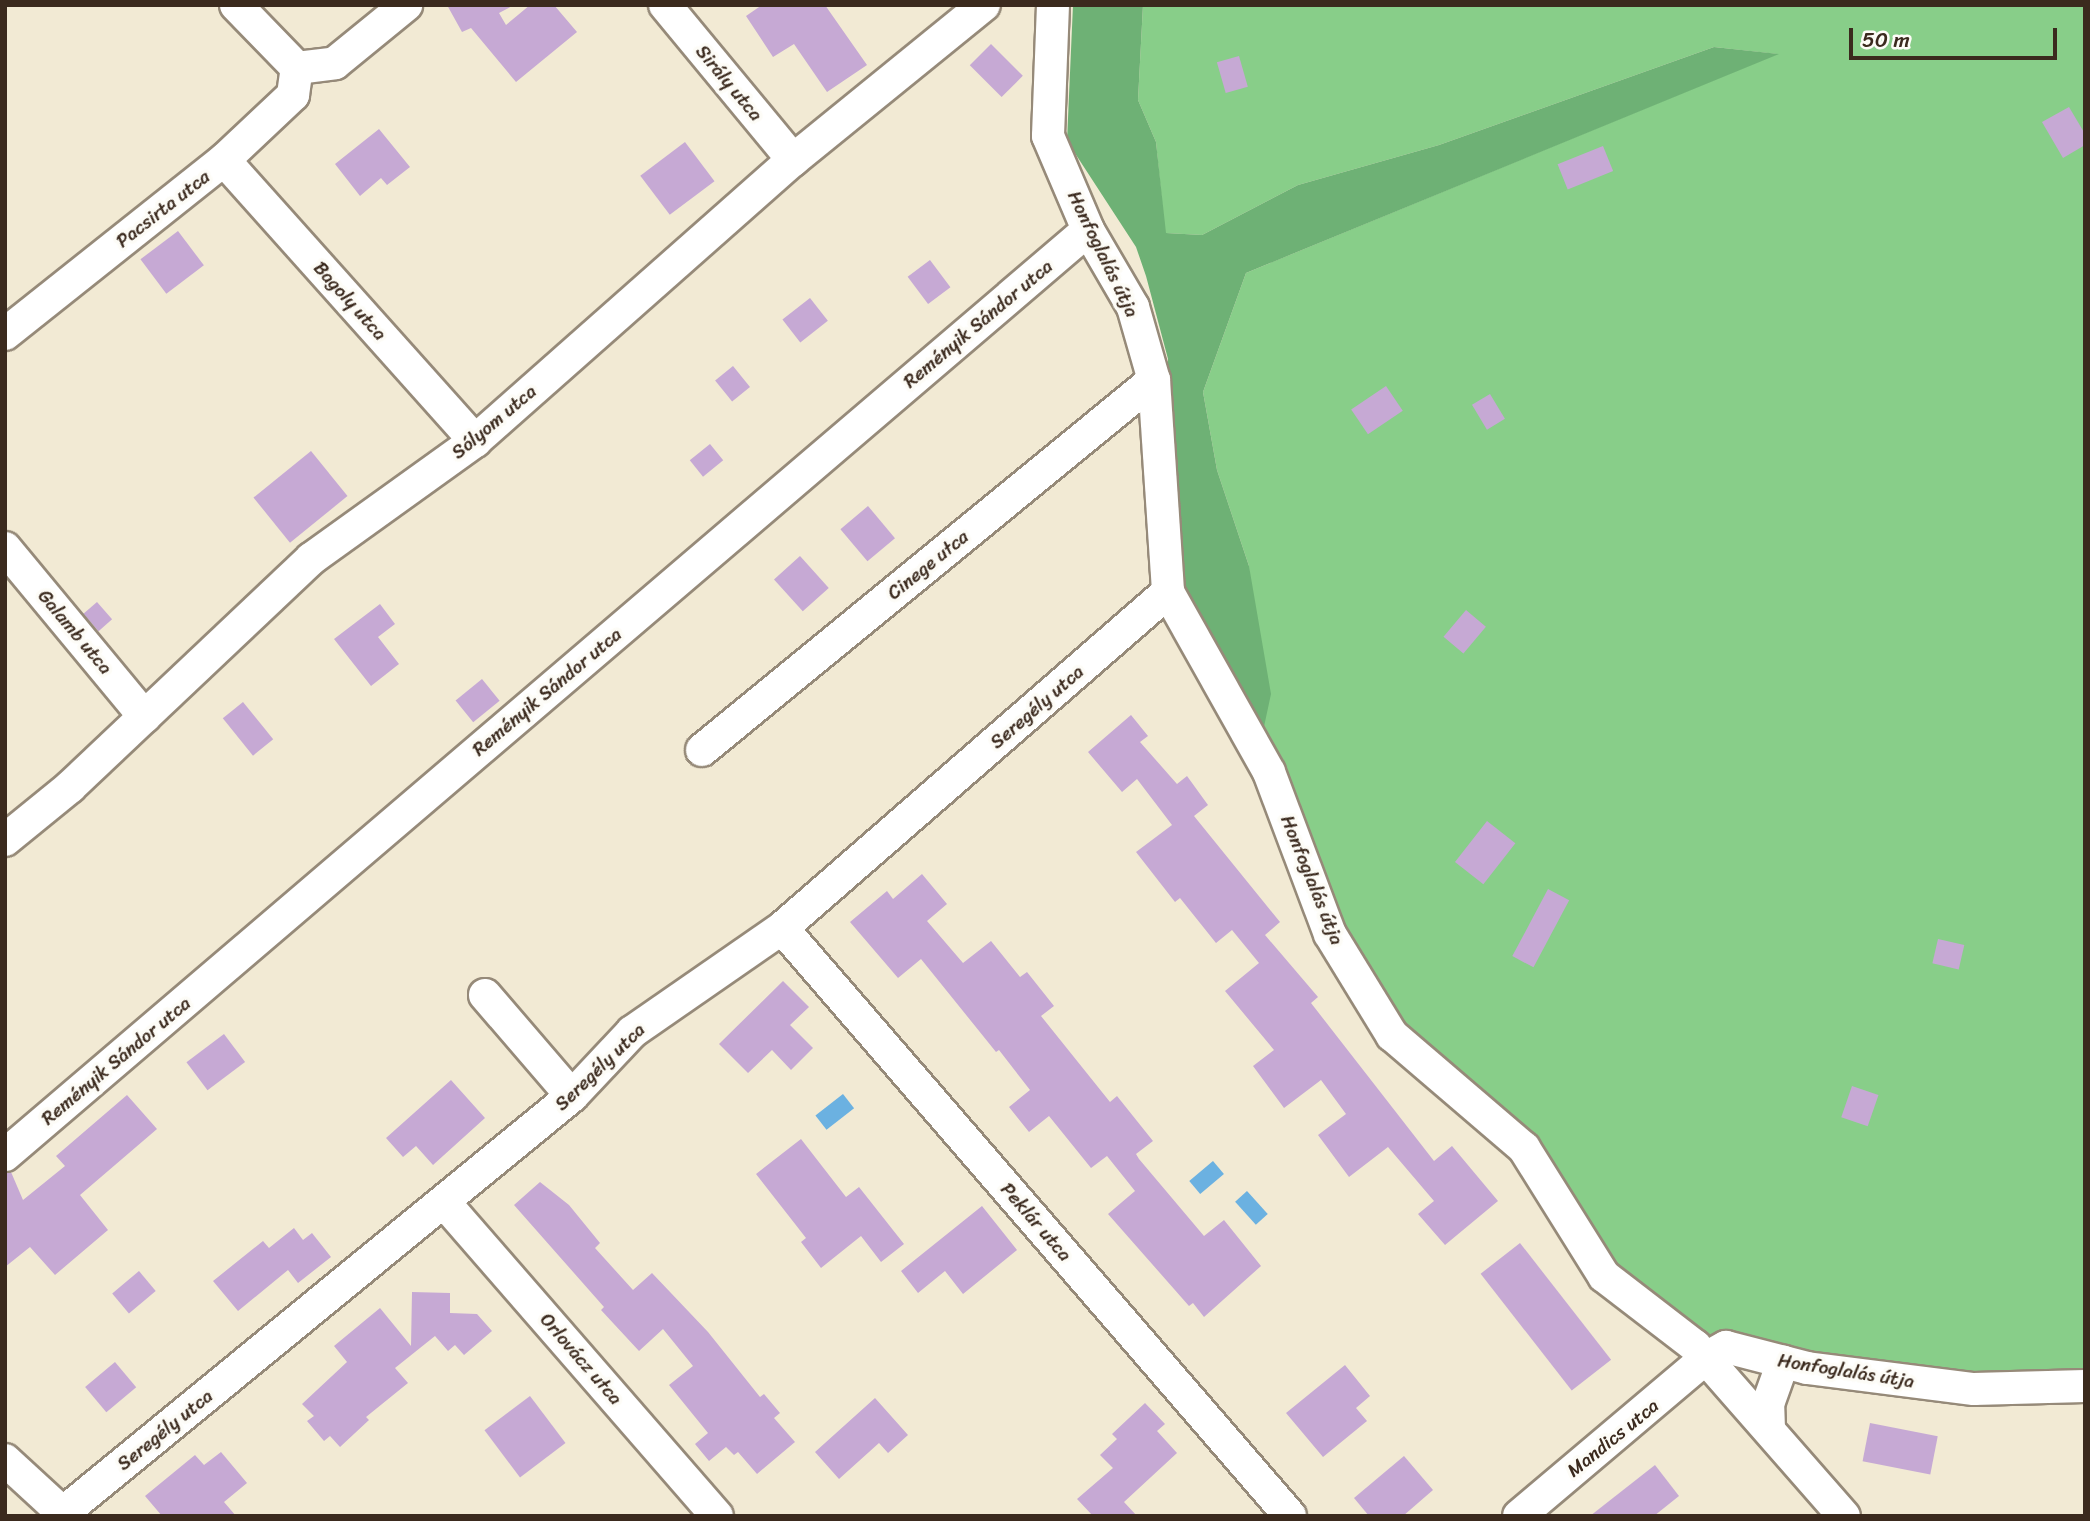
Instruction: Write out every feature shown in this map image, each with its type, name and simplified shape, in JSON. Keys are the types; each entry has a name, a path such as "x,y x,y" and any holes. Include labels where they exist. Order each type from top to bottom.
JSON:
{"street":[{"path":"236,5 297,68 335,62 406,5"},
{"name":"Sirály utca","path":"665,5 793,160"},
{"name":"Sólyom utca","path":"5,840 70,788 311,559 475,441 793,160 984,5"},
{"name":"Honfoglalás útja","path":"1053,5 1048,136 1088,230 1133,307 1154,380 1168,592 1269,772 1330,934 1392,1035 1524,1148 1604,1276 1679,1332 1706,1359 1726,1347 1783,1362 1974,1389 2085,1386"},
{"name":"Pacsirta utca","path":"5,334 225,160 293,95 297,68"},
{"name":"Bagoly utca","path":"225,160 475,441"},
{"name":"Reményik Sándor utca","path":"5,1155 1088,230"},
{"name":"Cinege utca","path":"702,750 1154,380"},
{"name":"Galamb utca","path":"5,548 145,716"},
{"name":"Seregély utca","path":"50,1508 444,1202 572,1096 632,1032 782,928 1168,592"},
{"name":"Peklár utca","path":"782,928 1290,1516"},
{"path":"485,995 572,1096"},
{"name":"Orlovácz utca","path":"444,1202 717,1516"},
{"path":"1706,1359 1844,1516"},
{"name":"Mandics utca","path":"1518,1516 1706,1359"},
{"path":"1769,1429 1770,1395 1783,1362"},
{"path":"5,1460 50,1508"}],"green space":[{"path":"1073,5 1143,5 1138,100 1156,142 1166,233 1202,235 1298,185 1439,145 1714,47 1779,54 1246,273 1203,392 1217,470 1249,566 1271,694 1262,736 1189,601 1166,501 1168,359 1146,276 1136,247 1067,141"},
{"path":"1143,5 2085,5 2085,1386 1706,1358 1604,1276 1524,1148 1392,1035 1253,739 1249,566 1217,470 1203,392 1246,273 1777,54 1714,47 1439,145 1298,185 1202,235 1165,233 1156,142 1138,100"}],"water":[{"path":"843,1094 854,1108 827,1130 815,1116"},
{"path":"1213,1161 1224,1174 1200,1194 1189,1181"},
{"path":"1247,1191 1268,1214 1256,1225 1235,1202"}],"building":[{"path":"447,5 514,5 499,13 506,25 530,5 554,5 577,32 516,82 471,28 462,32"},
{"path":"762,5 825,5 867,65 827,92 794,44 773,57 746,16"},
{"path":"991,44 1023,76 1002,97 970,65"},
{"path":"1239,56 1248,87 1226,93 1217,62"},
{"path":"2069,107 2085,134 2085,145 2063,158 2042,122"},
{"path":"379,129 410,167 387,185 381,178 360,196 335,164"},
{"path":"685,142 714,181 670,215 640,176"},
{"path":"1603,146 1613,171 1568,189 1558,164"},
{"path":"178,231 204,265 166,294 140,259"},
{"path":"930,260 950,287 928,304 908,277"},
{"path":"810,298 828,321 800,342 782,320"},
{"path":"733,366 750,387 732,401 715,380"},
{"path":"1386,386 1403,411 1368,434 1351,409"},
{"path":"1490,394 1505,419 1487,430 1472,405"},
{"path":"710,444 723,460 703,477 690,460"},
{"path":"311,451 348,496 290,543 253,498"},
{"path":"868,506 895,538 867,561 840,529"},
{"path":"800,556 829,588 803,611 774,579"},
{"path":"97,602 112,619 99,631 83,614"},
{"path":"380,604 395,624 378,637 399,664 371,686 334,639"},
{"path":"1466,610 1486,627 1463,654 1444,637"},
{"path":"482,679 500,701 473,722 456,700"},
{"path":"243,702 273,739 253,756 223,718"},
{"path":"1131,715 1148,736 1140,742 1177,784 1187,776 1208,805 1194,816 1280,922 1265,935 1318,997 1311,1003 1434,1161 1452,1146 1498,1201 1445,1245 1418,1214 1434,1201 1388,1147 1349,1177 1318,1135 1346,1114 1321,1080 1284,1108 1253,1066 1274,1050 1225,991 1259,963 1232,930 1216,943 1180,898 1175,902 1136,852 1172,825 1137,779 1122,792 1088,752"},
{"path":"1487,821 1515,843 1483,884 1455,862"},
{"path":"922,874 947,904 927,921 963,963 991,941 1020,977 1027,972 1054,1006 1041,1016 1110,1102 1117,1096 1153,1141 1136,1154 1139,1159 1204,1236 1224,1220 1261,1266 1204,1317 1193,1303 1189,1306 1108,1214 1135,1191 1107,1156 1091,1168 1049,1116 1029,1132 1009,1107 1030,1090 999,1050 996,1052 921,959 898,978 850,922 887,891 893,899"},
{"path":"1548,889 1569,900 1534,967 1512,956"},
{"path":"1938,939 1964,945 1959,969 1932,963"},
{"path":"783,981 809,1007 790,1025 813,1048 791,1070 772,1050 748,1073 719,1044"},
{"path":"224,1034 245,1062 208,1090 186,1062"},
{"path":"451,1080 485,1118 433,1165 416,1146 403,1157 386,1138"},
{"path":"1852,1086 1878,1095 1868,1126 1841,1117"},
{"path":"127,1095 157,1129 80,1195 108,1230 55,1275 30,1247 5,1267 5,1173 11,1172 23,1200 65,1166 56,1156"},
{"path":"801,1139 846,1197 859,1187 904,1244 881,1262 861,1236 821,1268 801,1242 806,1238 756,1174"},
{"path":"540,1182 569,1205 600,1243 595,1248 633,1290 652,1273 708,1332 760,1397 764,1394 780,1413 774,1418 795,1442 757,1474 738,1452 734,1455 726,1447 709,1461 695,1444 708,1433 669,1385 693,1366 663,1329 639,1351 601,1310 604,1307 514,1205"},
{"path":"982,1206 1017,1250 963,1294 945,1271 918,1293 901,1271"},
{"path":"294,1228 303,1240 312,1233 331,1257 298,1283 288,1270 238,1311 213,1281 263,1241 269,1248"},
{"path":"1520,1243 1611,1360 1572,1390 1481,1274"},
{"path":"139,1271 156,1291 129,1313 112,1293"},
{"path":"412,1292 450,1293 450,1313 477,1314 492,1331 464,1355 455,1345 448,1351 435,1336 395,1368 408,1383 366,1417 369,1420 340,1447 330,1436 324,1441 307,1421 314,1416 302,1404 347,1362 334,1346 380,1308 411,1346"},
{"path":"115,1362 136,1387 106,1412 85,1387"},
{"path":"1345,1365 1370,1396 1356,1408 1367,1421 1323,1457 1286,1413"},
{"path":"530,1396 566,1443 520,1477 484,1430"},
{"path":"875,1398 908,1435 888,1453 879,1443 839,1479 815,1452"},
{"path":"1145,1403 1165,1424 1157,1431 1177,1453 1124,1502 1137,1516 1093,1516 1077,1499 1113,1468 1100,1455 1117,1439 1112,1434"},
{"path":"1870,1423 1938,1436 1930,1474 1863,1461"},
{"path":"221,1452 247,1483 224,1502 236,1516 162,1516 145,1496 195,1455 204,1465"},
{"path":"1404,1456 1433,1490 1403,1516 1369,1516 1354,1498"},
{"path":"1655,1465 1679,1496 1654,1516 1590,1516"}]}
